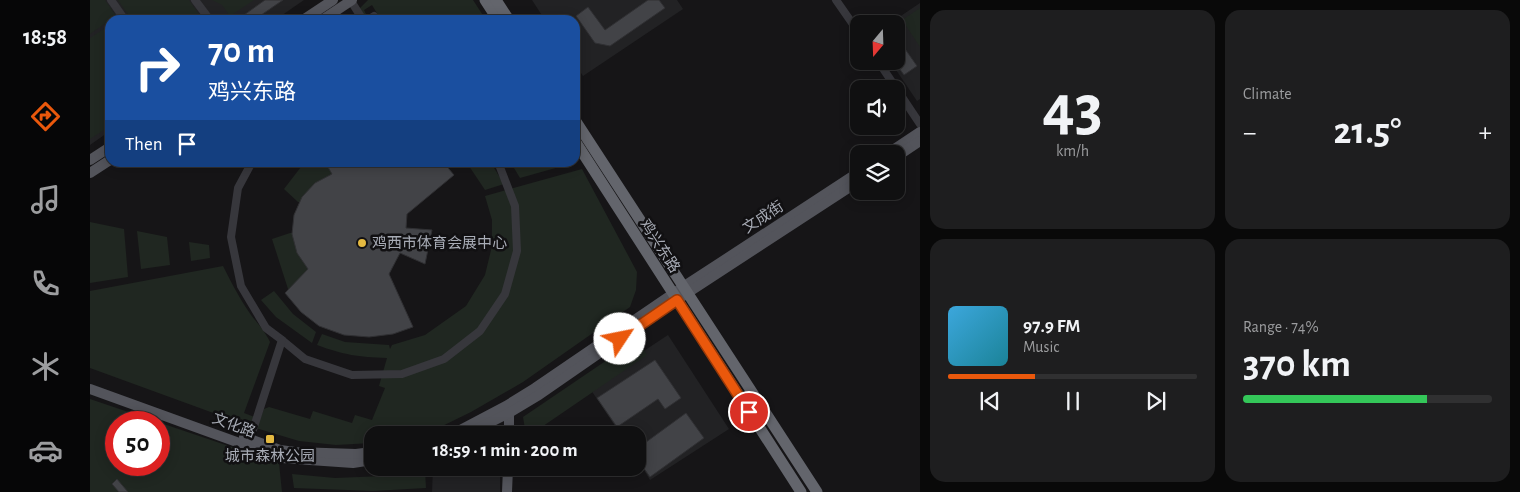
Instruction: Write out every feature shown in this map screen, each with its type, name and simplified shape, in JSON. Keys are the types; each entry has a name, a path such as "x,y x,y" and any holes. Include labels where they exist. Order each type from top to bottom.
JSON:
{"highway":[{"path":"485,0 495,15"},
{"path":"496,0 506,15"},
{"name":"鸡兴东路","path":"580,128 817,492"},
{"name":"鸡兴东路","path":"580,149 801,492"}],"main road":[{"path":"310,15 333,0"},
{"path":"329,15 351,0"},
{"path":"900,145 920,132"},
{"path":"905,151 920,141"},
{"path":"90,160 105,150"},
{"path":"90,173 105,163"},
{"name":"文成街","path":"686,290 850,178"},
{"name":"文成街","path":"686,290 850,187"},
{"path":"470,426 539,394 686,290"},
{"name":"文化路","path":"90,382 280,450 364,453"},
{"name":"文化路","path":"90,389 281,458 353,463 364,461"},
{"path":"480,426 507,409"},
{"path":"507,409 508,426"},
{"path":"508,476 508,492"}],"street":[{"path":"111,0 122,15"},
{"path":"195,0 206,15"},
{"path":"351,0 360,15"},
{"path":"836,0 850,20"},
{"path":"884,70 920,124"},
{"path":"249,167 238,188 231,237 241,286 266,328 305,359 352,375 402,374 444,359 480,331 504,294 517,251 515,206 500,167"},
{"path":"250,439 282,340"}],"shaded area":[{"path":"90,0 304,0 282,15 105,15 105,134 90,145"},
{"path":"90,0 105,0 115,15 105,15 105,24 90,34"},
{"path":"118,0 189,0 200,15 128,15"},
{"path":"212,0 254,0 232,15 229,15 222,5"},
{"path":"368,0 473,0 483,15 378,15 372,5 364,10 366,15 362,15 359,9"},
{"path":"532,0 677,0 683,9 583,76 580,72 580,15 542,15"},
{"path":"920,3 920,99 917,101 905,83 905,80 903,80 896,70 905,70 905,15 902,15"},
{"path":"920,8 920,47 905,24 905,18"},
{"path":"105,28 105,129 90,139 90,38"},
{"path":"301,167 330,167 336,177 312,207 298,202 284,189"},
{"path":"470,167 493,167 504,184 485,190"},
{"path":"513,167 559,167 520,178"},
{"path":"582,169 637,272 636,290 630,307 523,382 442,426 364,426 364,443 336,445 299,441 249,426 90,368 90,291 223,266 243,303 270,342 244,413 260,419 264,409 269,407 310,419 313,411 352,423 355,415 372,420 385,388 379,386 387,358 351,355 317,345 322,334 345,342 389,345 390,349 392,345 425,335 466,306 485,275 492,246 492,220 485,196"},
{"path":"90,222 124,229 128,277 90,283"},
{"path":"137,231 167,237 170,265 141,269"},
{"path":"290,233 307,233 318,270 289,292 272,239"},
{"path":"189,242 209,245 210,258 191,261"},
{"path":"274,291 293,314 316,332 312,343 276,317 261,300"},
{"path":"668,335 729,429 650,480 646,473 646,426 615,426 589,387"},
{"path":"638,339 647,355 543,426 524,426 523,417"},
{"path":"90,399 125,411 105,411 105,476 170,476 170,426 279,463 282,492 90,492"},
{"path":"292,474 335,478 425,476 426,488 373,491 294,488"},
{"path":"433,476 500,476 500,492 432,492"}],"building":[{"path":"265,0 283,0 261,15 244,15"},
{"path":"648,0 659,0 665,8 610,46 595,43 580,22 580,15 577,15 588,7 605,30"},
{"path":"905,49 917,66 904,75 900,70 905,70"},
{"name":"鸡西市体育会展中心","path":"328,167 447,167 454,175 407,214 406,228 432,230 425,264 400,253 389,274 413,327 393,334 369,337 344,335 319,326 301,312 285,293 308,269 297,253 292,234 294,215 302,197 315,183 332,174"},
{"path":"655,360 681,398 665,409 658,399 616,426 597,398"},
{"path":"686,413 704,438 650,477 646,471 646,442"},
{"path":"117,479 128,492 119,492 112,484"}],"place":[{"name":"鸡西市体育会展中心","path":"362,243"},
{"name":"城市森林公园","path":"270,439"}],"route":[{"path":"620,339 677,300 749,412"}]}
